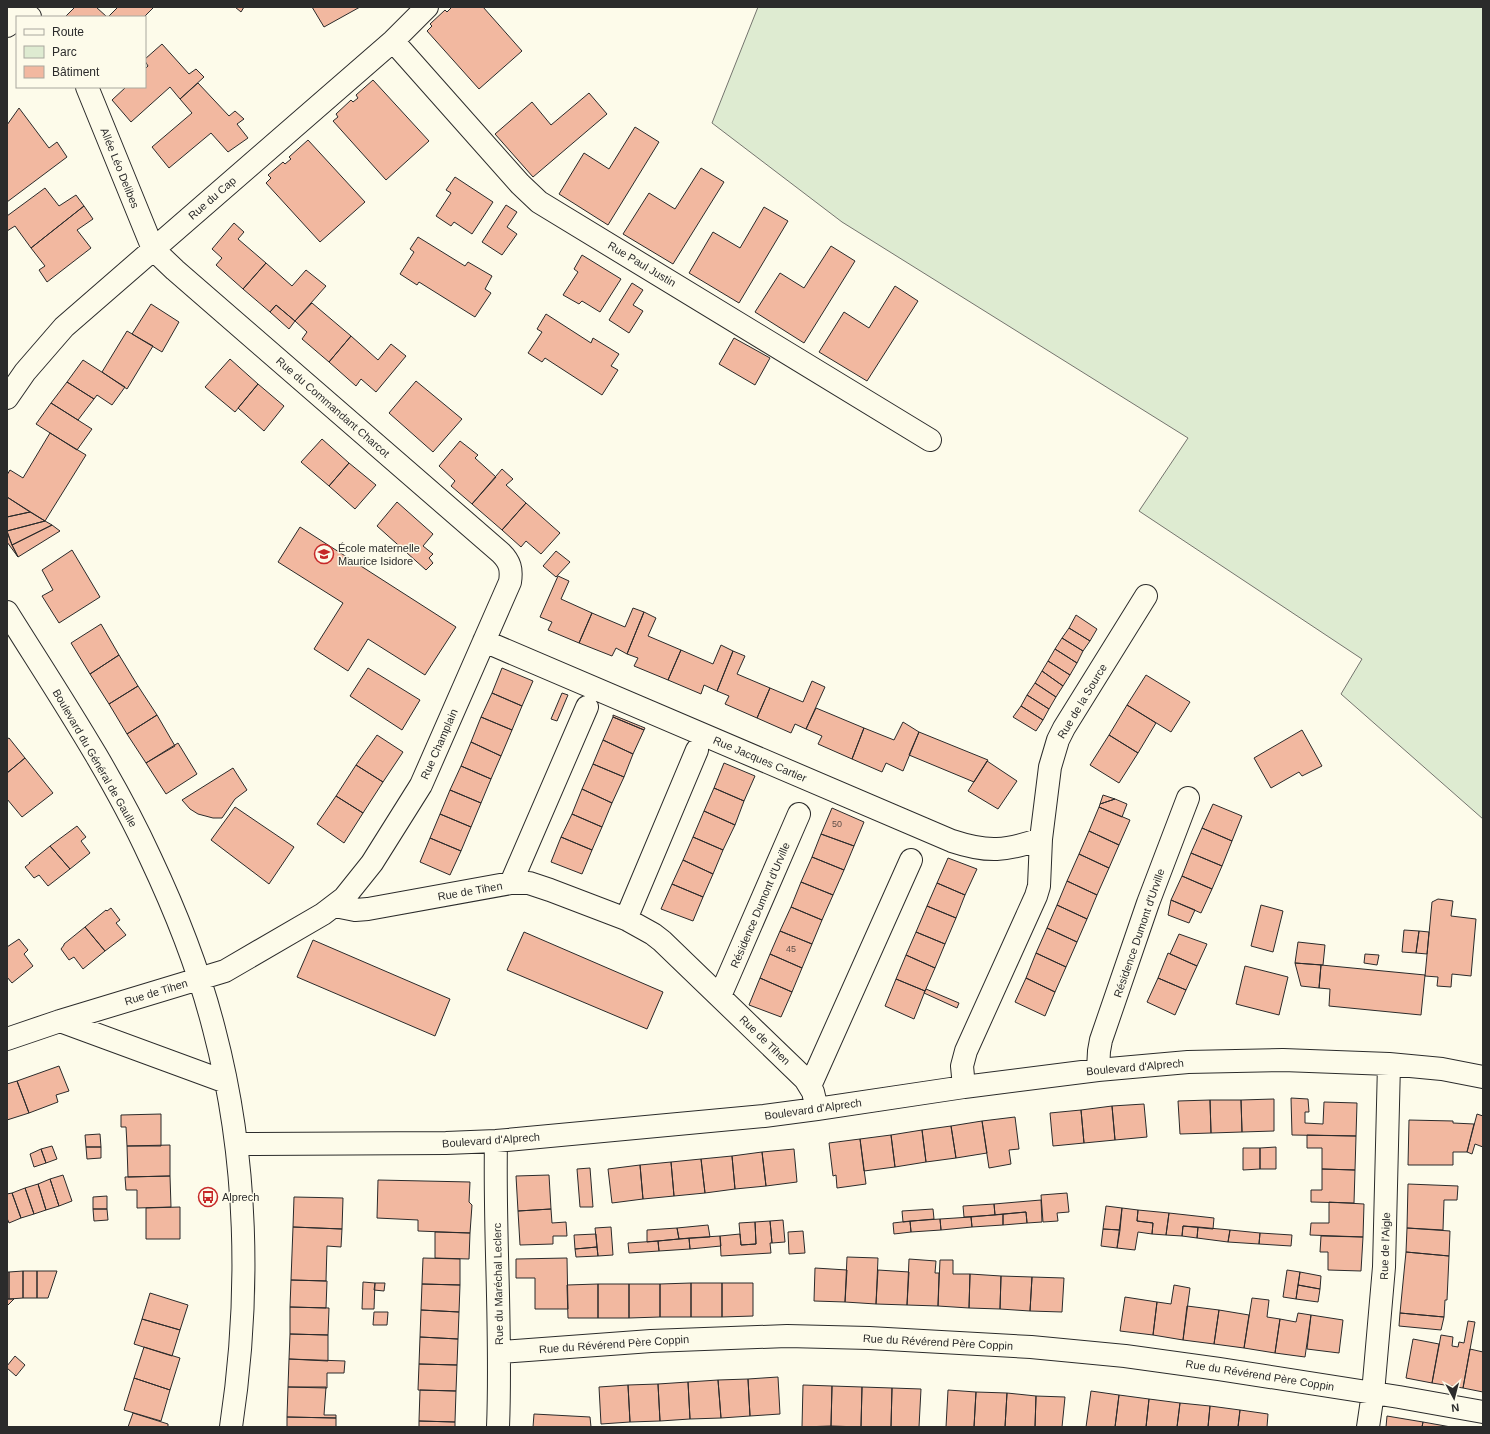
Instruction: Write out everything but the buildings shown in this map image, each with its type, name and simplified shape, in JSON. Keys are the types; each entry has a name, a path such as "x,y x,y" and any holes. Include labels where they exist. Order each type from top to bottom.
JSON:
{"street":[{"name":"Rue du Cap","path":"7,398 29,367 64,327 393,41 427,7"},
{"path":"7,26 16,19"},
{"name":"Rue Paul Justin","path":"393,41 515,178 540,202 930,440"},
{"name":"Allée Léo Delibes","path":"87,88 153,249"},
{"name":"Rue du Commandant Charcot","path":"153,249 181,276 501,553 511,566"},
{"name":"Rue Champlain","path":"335,906 364,875 421,785 510,582 511,566"},
{"name":"Rue de la Source","path":"1041,839 1050,767 1058,740 1146,596"},
{"name":"Boulevard du Général de Gaulle","path":"7,612 95,754 130,816 151,858 199,979 214,1029 226,1082 236,1144 242,1211 242,1290 239,1364 231,1427"},
{"name":"Rue Jacques Cartier","path":"484,641 952,841 979,849 990,850 1009,848 1041,839"},
{"path":"511,884 587,707"},
{"path":"626,919 697,750"},
{"name":"Résidence Dumont d'Urville","path":"1098,1070 1101,1040 1148,903 1188,798"},
{"name":"Résidence Dumont d'Urville","path":"720,996 799,814"},
{"path":"964,1087 962,1066 966,1051 1036,896 1039,886 1041,839"},
{"path":"810,1086 911,860"},
{"name":"Rue de Tihen","path":"7,1039 60,1021 225,971 335,906 355,910 368,909 511,884 529,883 626,919 653,934 662,941 805,1079 810,1086 817,1109"},
{"path":"60,1021 226,1082"},
{"name":"Boulevard d'Alprech","path":"236,1144 446,1143 496,1141 692,1123 817,1109 964,1087 1098,1070 1157,1064 1225,1060 1283,1060 1389,1064 1442,1069 1483,1077"},
{"name":"Rue de l'Aigle","path":"1368,1427 1373,1393 1386,1245 1389,1064"},
{"name":"Rue du Maréchal Leclerc","path":"496,1141 495,1172 500,1352 498,1427"},
{"name":"Rue du Révérend Père Coppin","path":"500,1352 685,1339 799,1336 869,1338 1037,1348 1125,1356 1271,1376 1483,1412"}],"green space":[{"path":"758,7 1483,7 1483,819 1341,694 1362,659 1139,511 1188,438 842,222 712,123"}],"place":[{"name":"École maternelle Maurice Isidore","path":"324,554"},
{"name":"Alprech","path":"208,1197"}]}
